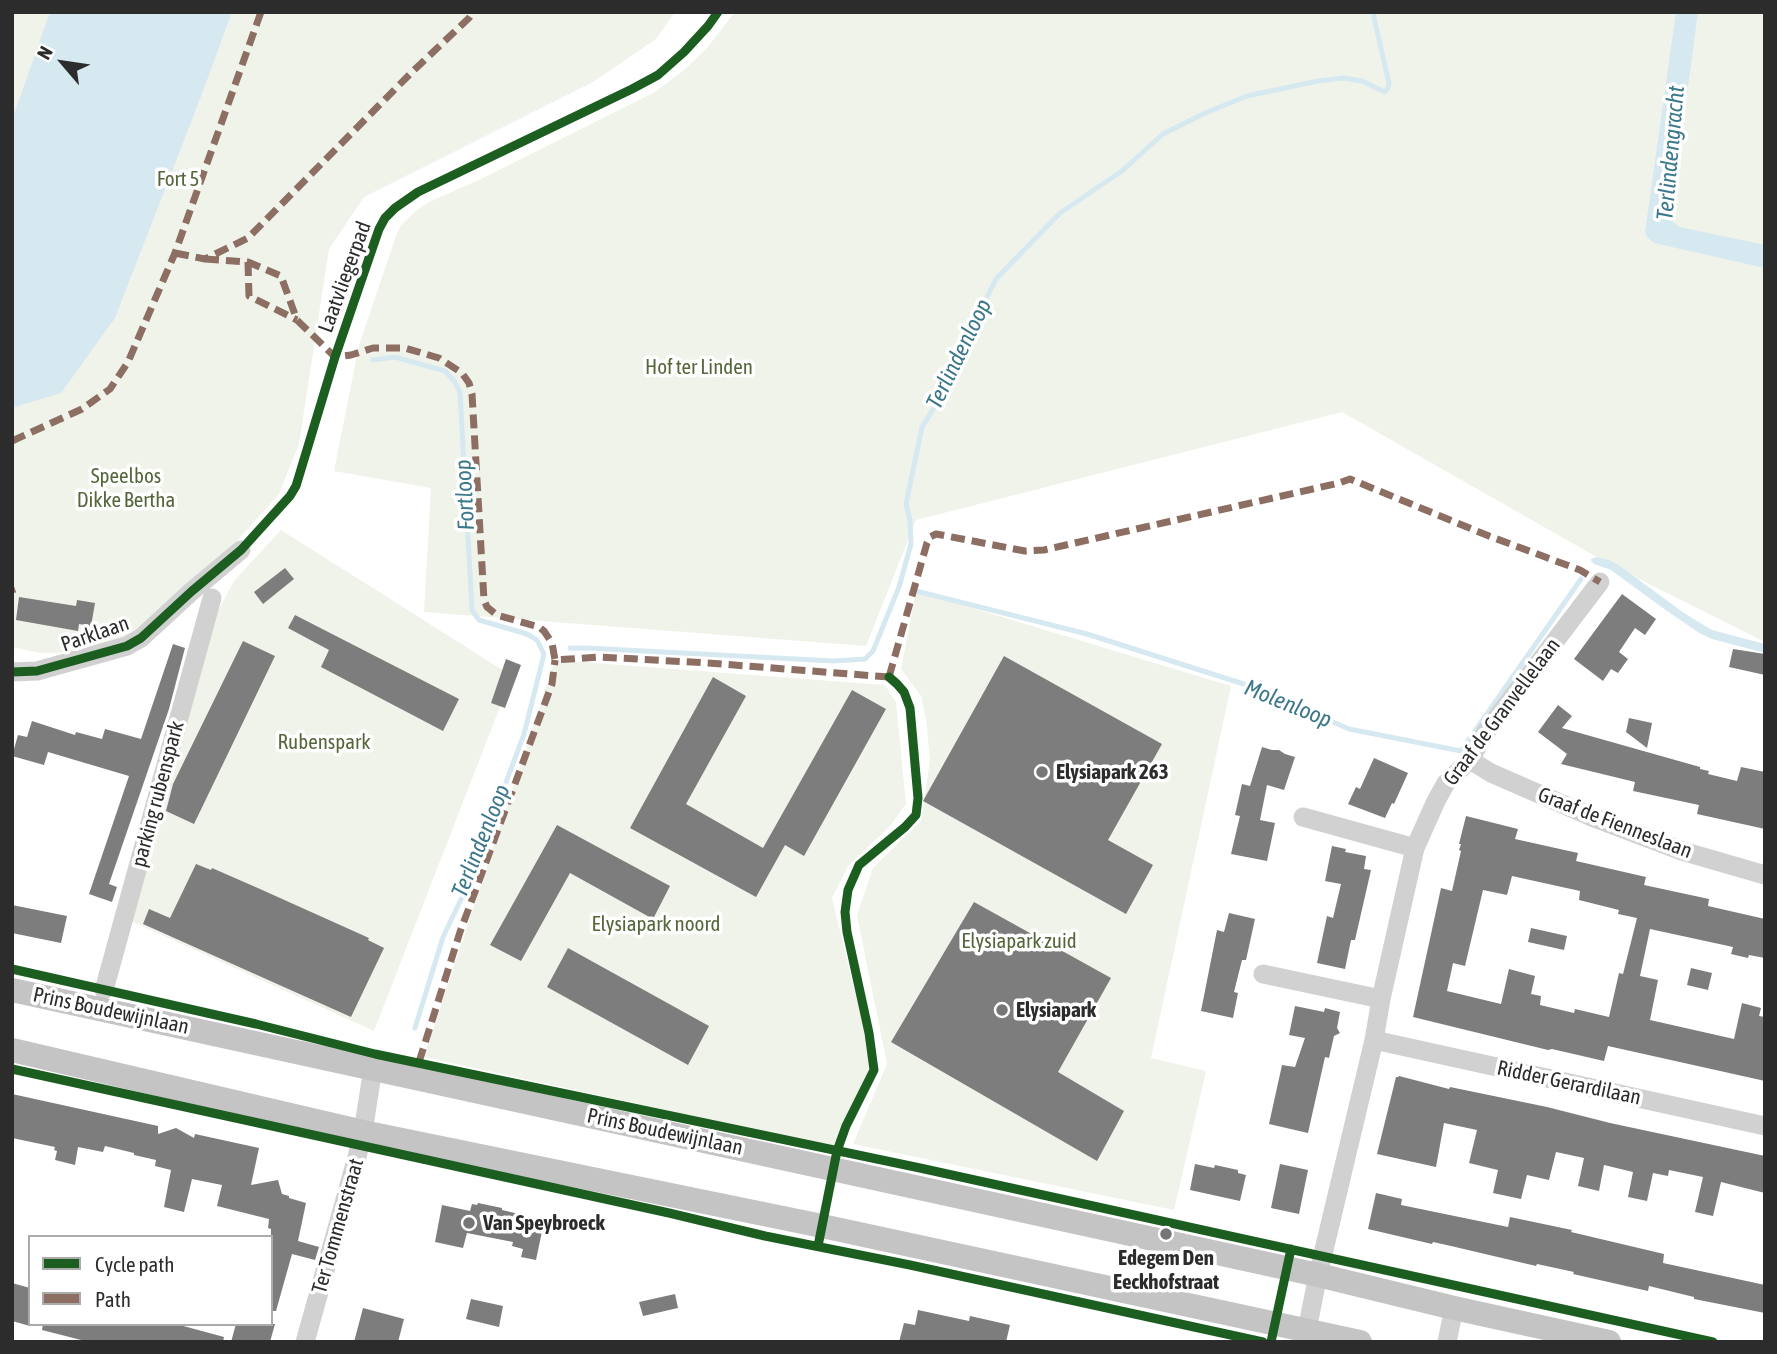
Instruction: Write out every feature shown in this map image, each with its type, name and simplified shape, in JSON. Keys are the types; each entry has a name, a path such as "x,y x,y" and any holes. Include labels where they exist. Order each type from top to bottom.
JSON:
{"main road":[{"name":"Prins Boudewijnlaan","path":"12,990 1318,1275 1609,1342"},
{"path":"12,1050 363,1132 822,1226 1360,1342"}],"street":[{"name":"Parklaan","path":"12,672 37,671 127,646 141,638 191,591 241,550"},
{"name":"Graaf de Granvellelaan","path":"1318,1275 1374,1040 1415,848 1446,783 1470,760 1485,733 1600,582"},
{"name":"parking rubenspark","path":"104,990 212,598"},
{"name":"Graaf de Fienneslaan","path":"1470,760 1491,773 1592,817 1682,851 1765,875"},
{"path":"1303,817 1415,848"},
{"path":"1263,974 1381,999"},
{"name":"Ridder Gerardilaan","path":"1374,1040 1765,1126"},
{"name":"Ter Tommenstraat","path":"305,1342 363,1132 373,1068"},
{"path":"1307,1330 1318,1275"},
{"path":"1447,1342 1454,1308"}],"green space":[{"name":"Speelbos Dikke Bertha","path":"12,12 675,12 656,39 593,82 364,197 329,249 299,444 279,494 227,552 131,634 85,652 40,653 12,647"},
{"name":"Hof ter Linden","path":"735,12 1765,12 1765,642 1609,564 1342,412 916,520 866,646 424,612 431,488 334,471 359,345 401,225 429,202 655,92 707,48"},
{"name":"Rubenspark","path":"281,530 512,676 374,1031 122,917 152,777 193,658 234,581"},
{"name":"Elysiapark zuid","path":"916,591 1231,686 1151,1058 1206,1071 1174,1210 853,1144 887,1064 857,915 873,868 921,821 930,760 921,696 901,669"},
{"name":"Elysiapark noord","path":"555,660 885,685 896,702 906,804 890,826 848,866 832,898 874,1070 834,1147 424,1057"}],"water":[{"path":"50,12 232,12 115,318 61,393 12,408 12,120"},
{"name":"Terlindengracht","path":"1676,12 1698,12 1671,215 1673,222 1680,227 1765,245 1765,268 1654,243 1645,232"},
{"path":"1597,557 1620,566 1712,630 1765,644 1765,653 1699,633 1611,570 1594,564 1591,559"}],"building":[{"path":"285,568 294,579 263,604 254,592"},
{"path":"1622,594 1656,619 1645,635 1635,628 1619,652 1628,659 1618,673 1611,669 1603,681 1574,659"},
{"path":"19,597 76,606 77,600 95,603 91,626 79,624 78,631 16,620"},
{"path":"295,615 459,699 443,731 321,667 329,650 288,628"},
{"path":"243,641 275,656 194,824 166,811 173,784"},
{"path":"173,644 185,648 169,709 109,884 117,887 112,902 89,894 129,776 48,752 44,765 12,756 18,735 27,737 32,721 75,735 76,732 102,739 105,729 141,739"},
{"path":"1733,649 1765,654 1765,675 1729,667"},
{"name":"Elysiapark 263","path":"1004,656 1162,744 1108,840 1153,865 1126,914 923,801"},
{"path":"506,659 521,665 505,708 491,703"},
{"path":"713,677 746,696 686,804 763,848 852,690 886,709 804,856 785,845 756,897 630,828"},
{"path":"1558,705 1572,716 1562,728 1700,767 1709,771 1708,774 1737,781 1741,767 1765,772 1765,829 1697,814 1699,805 1633,791 1635,782 1561,764 1567,754 1538,732"},
{"path":"1629,718 1652,723 1647,748 1626,732"},
{"path":"1262,747 1295,757 1284,790 1267,785 1260,820 1275,823 1267,861 1231,854 1240,816 1235,815 1242,784 1250,786"},
{"path":"1374,758 1408,773 1385,818 1348,804 1356,787 1360,789"},
{"path":"1466,816 1518,829 1515,839 1578,853 1576,861 1646,877 1644,885 1709,899 1708,906 1765,919 1765,958 1731,954 1733,947 1650,929 1640,976 1658,980 1650,1020 1734,1039 1742,1003 1761,1008 1759,1016 1765,1017 1765,1081 1608,1046 1604,1061 1413,1017 1441,888 1452,891 1461,851 1459,844","holes":["1512,876 1580,891 1579,900 1619,910 1618,914 1637,918 1623,974 1619,973 1609,1017 1540,1005 1541,996 1531,994 1535,976 1509,969 1501,1004 1447,991 1453,963 1465,966 1483,890 1507,895"]},
{"path":"557,825 670,886 653,919 570,873 521,961 490,945"},
{"path":"1332,846 1366,856 1364,869 1371,870 1355,940 1351,940 1345,969 1317,963 1327,916 1333,918 1341,884 1325,881"},
{"path":"196,864 260,889 369,938 368,940 384,948 351,1017 143,924 149,909 170,918"},
{"name":"Elysiapark","path":"974,902 1111,978 1058,1072 1124,1111 1097,1161 891,1042"},
{"path":"12,905 67,916 61,943 12,933"},
{"path":"1229,913 1255,919 1246,960 1242,960 1234,992 1238,993 1233,1018 1201,1011 1217,930 1224,932"},
{"path":"1531,928 1567,936 1564,950 1528,942"},
{"path":"568,948 709,1026 688,1065 547,987"},
{"path":"1691,968 1712,973 1708,990 1687,985"},
{"path":"1295,1006 1324,1012 1325,1008 1340,1012 1337,1028 1340,1033 1334,1036 1329,1058 1325,1057 1308,1133 1269,1124 1282,1065 1295,1067 1305,1038 1289,1035"},
{"path":"1396,1077 1765,1156 1765,1193 1721,1182 1713,1216 1695,1212 1703,1177 1669,1170 1668,1176 1653,1173 1647,1201 1628,1197 1633,1172 1604,1165 1599,1191 1578,1186 1584,1158 1556,1152 1549,1180 1527,1175 1521,1199 1493,1193 1498,1170 1469,1163 1477,1130 1444,1123 1436,1167 1377,1154"},
{"path":"12,1094 158,1126 158,1134 176,1128 194,1138 195,1134 259,1148 251,1185 278,1180 282,1194 306,1203 298,1241 319,1247 315,1260 292,1254 276,1311 273,1311 273,1235 268,1228 269,1219 217,1206 222,1185 192,1179 184,1212 164,1207 171,1170 155,1166 156,1160 105,1146 103,1152 78,1147 75,1165 55,1160 55,1147 12,1138"},
{"path":"1195,1164 1214,1168 1215,1165 1238,1170 1238,1173 1246,1175 1240,1201 1190,1190"},
{"path":"1280,1164 1308,1170 1299,1214 1271,1208"},
{"path":"1376,1193 1402,1199 1401,1205 1508,1227 1510,1217 1572,1230 1571,1232 1664,1254 1663,1263 1765,1285 1765,1313 1694,1299 1649,1286 1648,1291 1573,1274 1574,1272 1368,1229"},
{"path":"478,1203 544,1222 536,1260 521,1257 523,1249 512,1246 513,1242 467,1233 463,1248 435,1242 442,1205 470,1211 472,1204"},
{"path":"12,1283 28,1287 28,1325 12,1321"},
{"path":"675,1294 678,1308 643,1316 639,1302"},
{"path":"471,1299 503,1306 499,1327 466,1319"},
{"path":"363,1308 404,1319 398,1342 354,1342"},
{"path":"918,1310 969,1321 970,1316 1010,1325 1006,1342 899,1342 904,1323 915,1325"},
{"path":"275,1324 270,1342 231,1342 235,1326"},
{"path":"43,1326 183,1326 224,1337 223,1342 89,1342 42,1330"}],"waterway":[{"name":"Terlindenloop","path":"570,648 834,661 865,659 873,651 899,587 911,544 906,504 922,427 950,382 974,323 996,279 1060,213 1122,171 1163,134 1203,114 1247,96 1318,81 1343,78 1362,81 1385,92 1389,83 1374,12"},
{"name":"Fortloop","path":"373,360 395,357 445,371 454,381 460,392 472,610 479,620 527,634 537,640 544,654 524,734 467,887 443,937 415,1028"},
{"name":"Molenloop","path":"916,591 1087,634 1253,687 1349,729 1461,751 1581,579"}],"marked path":[{"path":"12,441 82,409 110,389 128,362 175,253 261,12"},
{"path":"175,253 205,259 248,238 473,12"},
{"path":"205,259 248,262 281,276 297,320 335,357 373,348 405,348 439,358 462,373 472,394 484,600 487,607 497,615 539,627 544,631 552,643 555,660 600,657 889,677"},
{"path":"248,262 249,296 297,320"},
{"path":"889,677 927,543 930,537 936,534 1025,551 1044,550 1350,479 1580,570 1600,582"},
{"path":"419,1062 460,932 552,684 555,660"}],"cycle path":[{"name":"Laatvliegerpad","path":"12,672 37,671 127,646 141,638 241,550 290,496 296,486 335,357 379,229 395,208 418,192 658,75 684,52 718,12"},
{"path":"818,1246 837,1151 846,1126 874,1070 869,1033 847,932 845,912 848,890 859,865 916,815 918,798 910,708 904,692 889,677"},
{"path":"12,969 375,1054 920,1168 1713,1342"},
{"path":"12,1069 765,1236 1263,1342"},
{"path":"1271,1342 1291,1249"}],"place":[{"name":"Elysiapark 263","path":"1042,772"},
{"name":"Elysiapark","path":"1002,1010"},
{"name":"Van Speybroeck","path":"469,1223"},
{"name":"Edegem Den Eeckhofstraat","path":"1166,1234"}],"park label":[{"name":"Fort 5","path":"178,179"}]}
